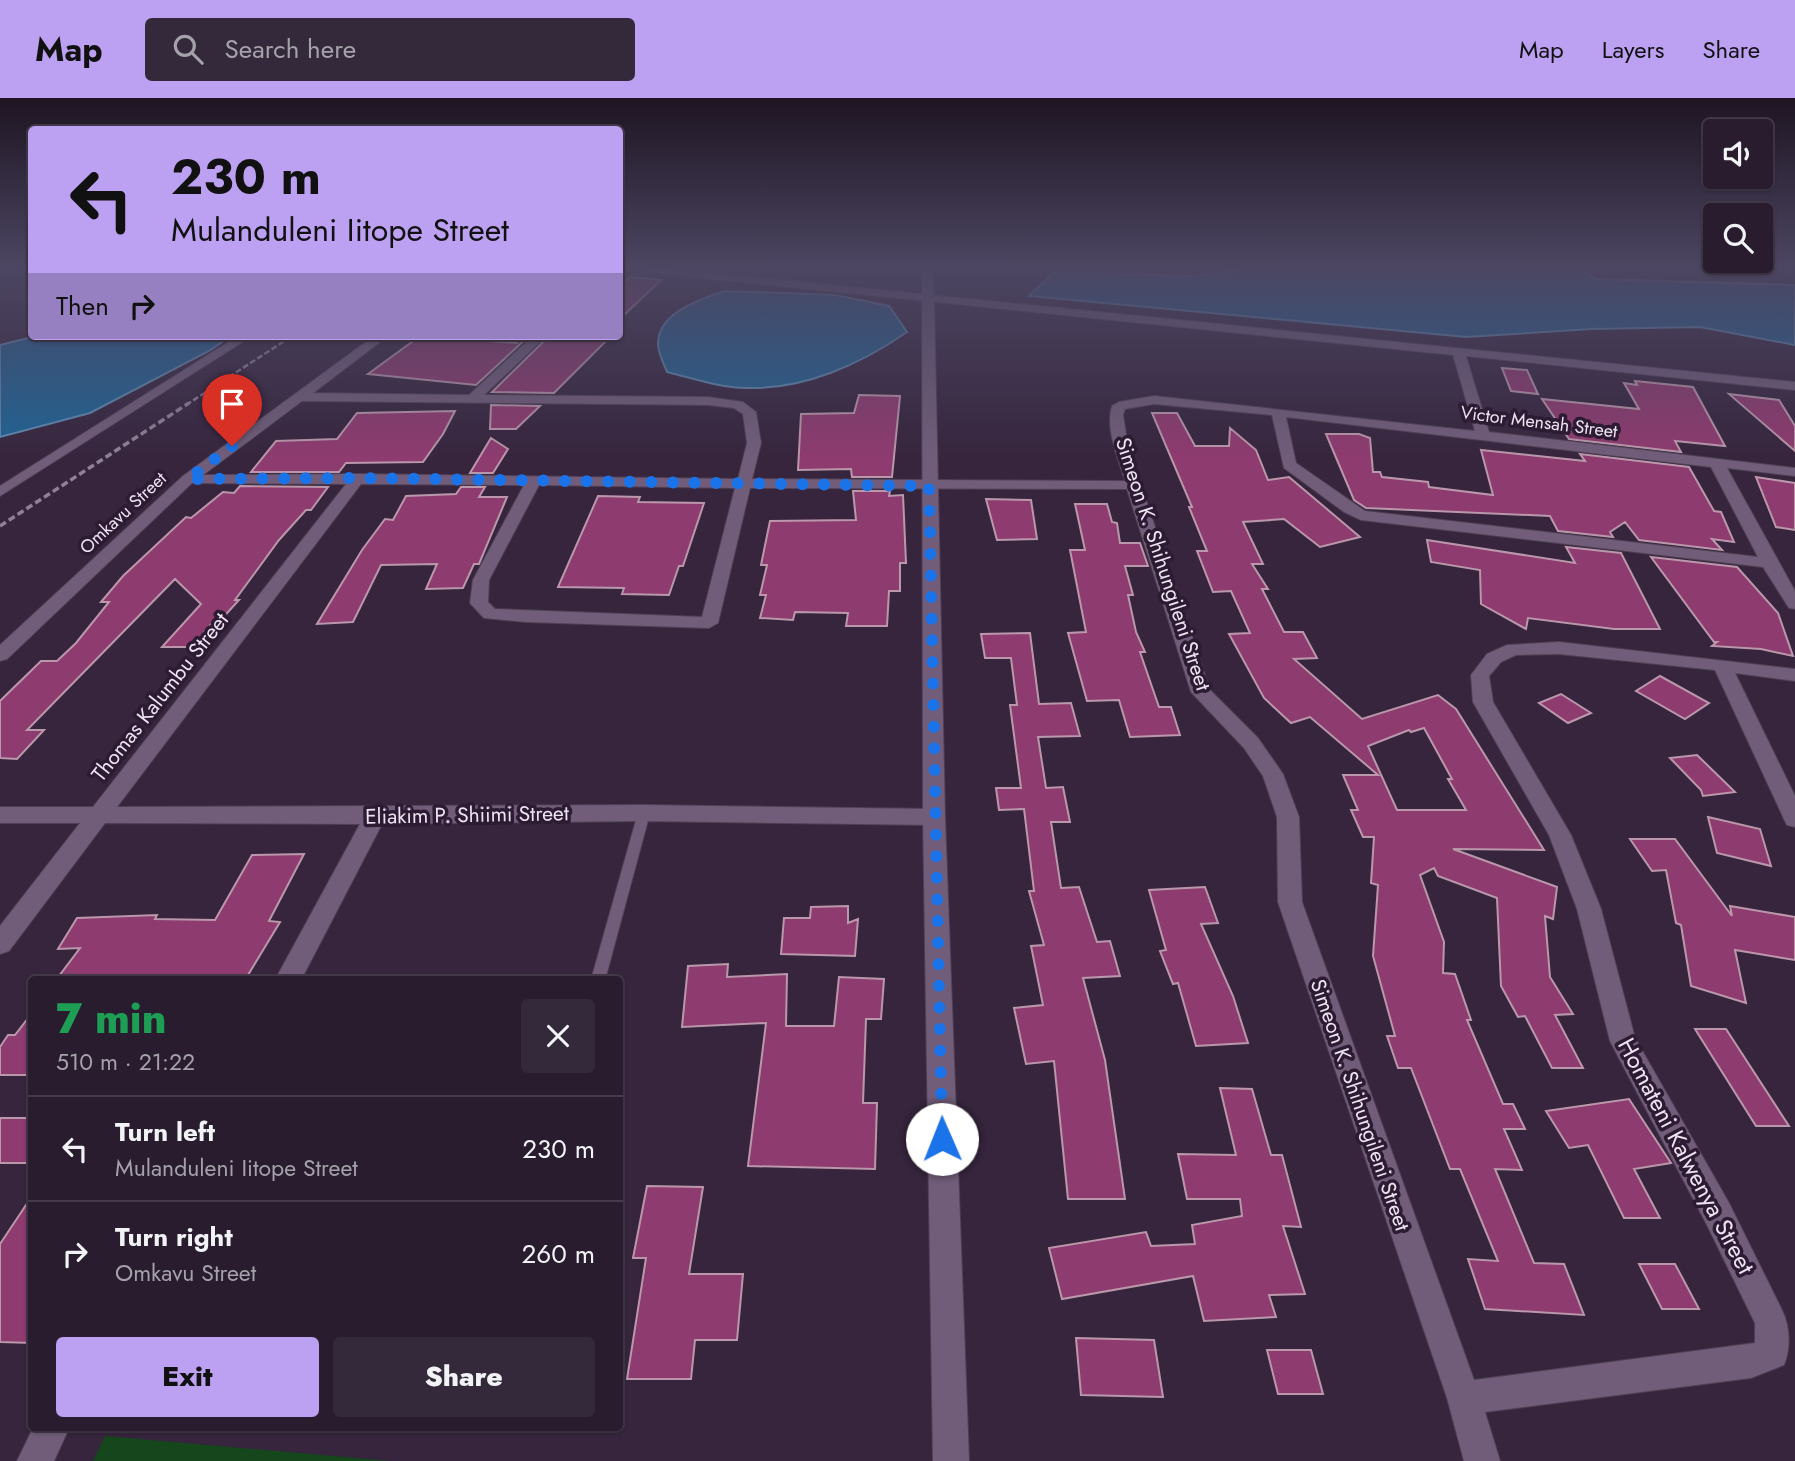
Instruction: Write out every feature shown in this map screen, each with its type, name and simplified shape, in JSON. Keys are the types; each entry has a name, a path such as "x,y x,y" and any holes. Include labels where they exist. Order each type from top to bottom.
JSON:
{"street":[{"path":"929,331 933,817 951,1461"},
{"path":"1257,331 1795,386"},
{"path":"0,492 241,340"},
{"name":"Omkavu Street","path":"0,655 188,479 377,340"},
{"path":"471,400 536,340"},
{"path":"1458,350 1483,434"},
{"path":"299,397 708,401 737,405 749,412 754,443 709,623 490,614 480,603 481,580 533,482"},
{"name":"Simeon K. Shihungileni Street","path":"1278,412 1154,400 1119,406 1116,415 1121,447 1201,692 1251,743 1273,774 1288,817 1290,902 1464,1398 1482,1461"},
{"path":"1278,412 1289,466 1361,515 1769,563"},
{"name":"Victor Mensah Street","path":"1278,412 1795,472"},
{"path":"1716,462 1769,563 1795,604"},
{"path":"188,479 358,478 743,485 1134,485"},
{"name":"Thomas Kalumbu Street","path":"0,944 358,478"},
{"name":"Homateni Kalwenya Street","path":"1464,1398 1751,1361 1772,1353 1772,1321 1718,1214 1623,1041 1589,909 1565,847 1483,702 1479,674 1494,658 1513,649 1559,648 1722,665"},
{"path":"1722,665 1795,675"},
{"path":"1722,665 1795,819"},
{"name":"Eliakim P. Shiimi Street","path":"0,815 375,816 644,813 933,817"},
{"path":"290,976 375,816"},
{"path":"35,1461 50,1431"}],"lane":[{"path":"599,976 644,813"}],"green space":[{"path":"105,1436 391,1461 93,1461"}],"water":[{"path":"661,331 907,332 871,355 810,380 789,385 736,388 667,372 658,344"},
{"path":"1398,331 1567,331 1466,337"},
{"path":"1719,331 1795,331 1795,345"},
{"path":"28,338 225,340 90,413 0,437 0,345"}],"building":[{"path":"415,340 517,343 517,340 525,340 476,385 368,374"},
{"path":"545,340 607,340 554,393 492,392"},
{"path":"1502,368 1527,370 1538,394 1511,391"},
{"path":"1635,381 1693,387 1725,446 1675,441 1681,452 1569,439 1542,399 1639,409 1624,383 1637,385"},
{"path":"1729,394 1779,400 1795,426 1795,451"},
{"path":"859,395 900,396 892,477 852,477 851,469 798,470 801,414 854,413"},
{"path":"491,405 540,406 516,429 490,429"},
{"path":"455,411 423,462 346,463 339,472 251,472 276,441 337,439 357,413"},
{"path":"1152,413 1177,413 1195,446 1229,446 1230,428 1256,450 1268,480 1289,477 1360,537 1320,547 1284,519 1243,522 1263,564 1252,564 1268,589 1262,589 1284,632 1303,632 1317,658 1294,659 1362,719 1438,695 1456,709 1544,850 1453,849 1557,887 1553,919 1545,916 1550,977 1573,1014 1555,1015 1583,1068 1552,1068 1525,1016 1518,1017 1501,986 1497,898 1438,876 1434,868 1420,875 1444,942 1443,973 1455,974 1471,1020 1467,1020 1503,1104 1513,1104 1525,1129 1504,1129 1522,1170 1495,1169 1534,1263 1564,1264 1584,1315 1485,1309 1468,1259 1498,1261 1460,1169 1450,1169 1411,1068 1398,1068 1387,1036 1395,1036 1373,956 1378,885 1371,883 1374,837 1363,837 1351,810 1358,810 1343,775 1378,775 1310,717 1291,723 1264,698 1229,634 1250,633 1231,591 1213,592 1197,551 1207,551 1189,507 1192,507","holes":["1424,728 1452,779 1448,779 1466,810 1397,810 1368,746 1409,730 1411,732"]},
{"path":"1326,434 1359,434 1370,438 1373,472 1380,472 1382,477 1428,482 1429,487 1493,495 1481,450 1585,461 1580,454 1689,467 1714,511 1721,512 1734,542 1712,539 1722,550 1639,540 1625,522 1610,532 1613,537 1558,531 1550,516 1366,508 1354,500"},
{"path":"491,438 508,449 493,473 470,473"},
{"path":"1756,477 1795,483 1795,530 1776,527"},
{"path":"240,486 328,487 311,510 306,510 279,540 235,600 239,600 218,623 212,623 192,647 162,647 201,604 175,579 27,730 44,730 17,759 0,758 0,701 41,661 57,661 76,643 109,602 101,602 123,576 186,517 191,518 223,492 234,493"},
{"path":"461,487 485,487 479,497 507,497 479,564 474,564 463,588 426,589 437,564 381,565 353,622 317,624 362,550 385,519 393,520 406,496 456,494"},
{"path":"853,491 890,491 889,496 903,495 906,563 900,563 900,591 889,591 887,626 846,626 848,613 795,612 793,620 760,618 766,595 760,595 767,565 761,565 770,521 856,520"},
{"path":"598,496 640,497 638,502 704,503 683,566 679,566 669,595 622,594 624,588 558,587"},
{"path":"986,499 1031,500 1037,539 997,540"},
{"path":"1075,504 1107,504 1112,522 1117,523 1120,543 1140,543 1148,566 1125,566 1133,595 1128,595 1136,632 1145,652 1140,652 1159,707 1171,707 1180,735 1130,737 1119,700 1087,701 1068,633 1086,632 1070,550 1085,550"},
{"path":"1427,540 1575,563 1566,547 1621,553 1660,629 1614,629 1528,618 1526,629 1481,604 1480,570 1431,562"},
{"path":"1651,557 1737,567 1778,613 1793,656 1761,649 1712,646 1717,642 1714,642"},
{"path":"1030,633 1039,704 1071,703 1080,736 1038,737 1046,788 1063,787 1070,822 1051,822 1061,888 1079,887 1097,942 1110,941 1120,976 1083,978 1105,1060 1125,1199 1068,1199 1054,1061 1026,1064 1014,1008 1043,1005 1031,946 1044,945 1029,891 1034,891 1024,809 999,810 996,788 1021,788 1010,705 1017,705 1011,658 985,658 981,634"},
{"path":"1660,676 1709,703 1685,719 1636,691"},
{"path":"1561,694 1591,713 1568,723 1539,703"},
{"path":"1697,755 1735,792 1703,796 1701,790 1670,758"},
{"path":"1708,817 1760,829 1771,866 1717,853"},
{"path":"1630,839 1675,839 1732,916 1730,906 1795,917 1795,960 1735,950 1746,1003 1691,986 1681,925 1676,923 1666,870 1652,871"},
{"path":"304,854 269,921 280,922 247,976 59,976 80,948 58,949 77,918 157,915 155,919 215,920 252,855"},
{"path":"1205,887 1218,923 1201,924 1233,996 1248,1043 1196,1046 1178,983 1173,984 1160,951 1166,950 1149,890"},
{"path":"848,906 848,923 858,919 855,956 781,954 784,918 810,918 811,907"},
{"path":"728,964 727,977 787,974 786,1026 834,1026 839,977 884,979 881,1019 866,1019 863,1103 877,1103 875,1169 748,1166 766,1023 682,1027 688,966"},
{"path":"28,1018 28,1075 0,1075 0,1047 8,1035 15,1035"},
{"path":"1695,1029 1726,1029 1789,1126 1756,1126"},
{"path":"1220,1088 1252,1089 1271,1155 1282,1155 1301,1227 1283,1226 1305,1294 1269,1295 1276,1317 1204,1321 1193,1276 1062,1299 1049,1248 1146,1232 1151,1246 1195,1244 1192,1225 1242,1216 1240,1199 1187,1199 1178,1154 1236,1155"},
{"path":"1629,1099 1671,1163 1634,1169 1660,1218 1624,1218 1588,1145 1569,1148 1546,1111"},
{"path":"0,1118 28,1118 28,1163 0,1163"},
{"path":"647,1186 703,1187 689,1274 743,1274 737,1340 695,1340 691,1379 627,1379 646,1258 633,1258"},
{"path":"28,1202 28,1343 0,1342 0,1244"},
{"path":"1639,1264 1675,1264 1699,1309 1662,1309"},
{"path":"1076,1338 1154,1340 1163,1397 1081,1395"},
{"path":"1267,1350 1311,1350 1323,1394 1278,1394"}],"railway":[{"path":"186,405 286,340"},
{"path":"0,526 189,403"}],"route":[{"path":"232,446 188,479 358,478 929,486 933,817 942,1139"}]}
